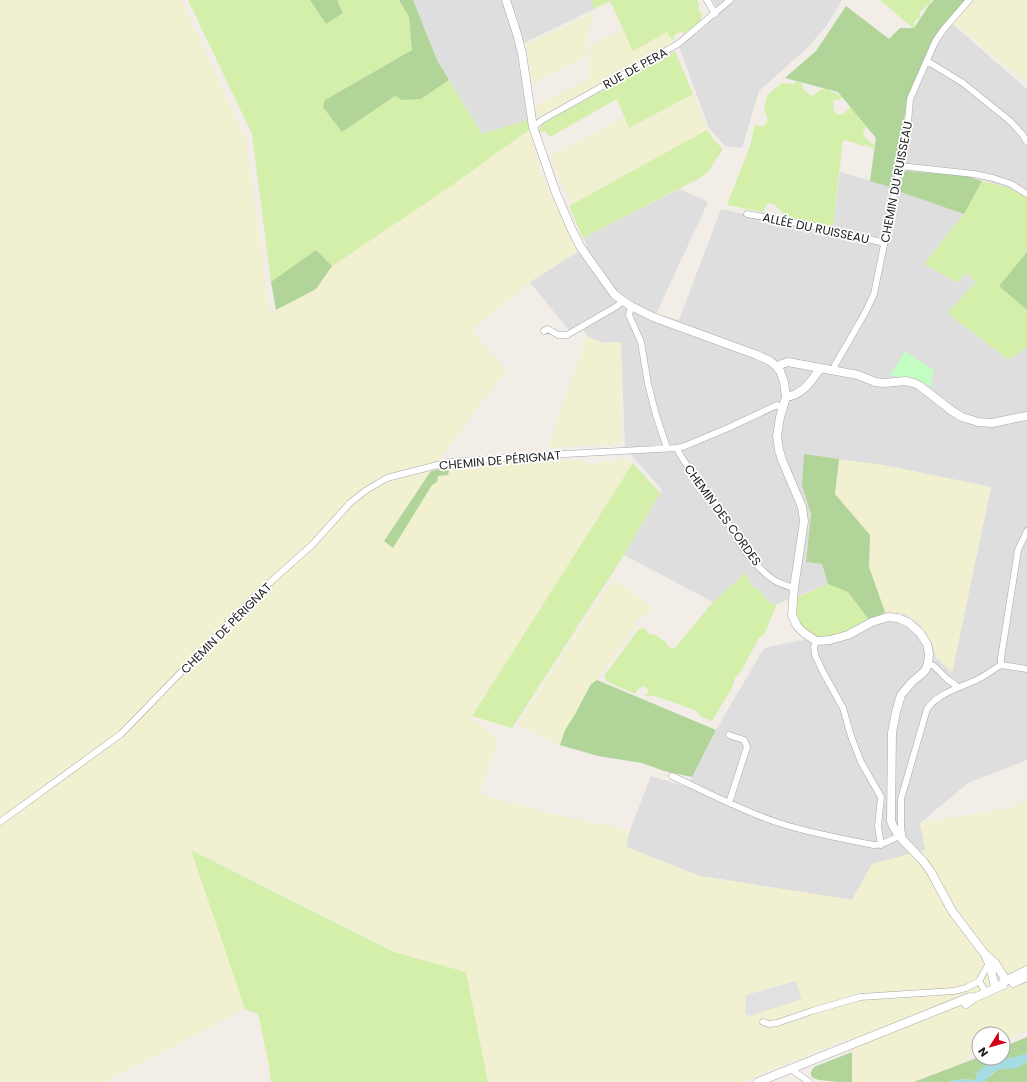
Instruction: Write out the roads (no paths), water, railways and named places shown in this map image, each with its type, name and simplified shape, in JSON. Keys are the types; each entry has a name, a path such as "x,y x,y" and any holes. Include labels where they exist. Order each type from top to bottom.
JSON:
{"street":[{"path":"506,0 522,53 533,126 556,193 570,228 580,246 614,294 622,301 653,317 770,361 780,371 784,382 786,397 780,417 777,436 779,450 802,507 804,521 794,588 792,615 797,626 816,641 830,640 848,634 872,622 888,617 898,618 909,623 920,633 927,644 929,653 928,664 925,671 912,682 901,695 896,712 892,733 891,821 901,838 923,861 931,872 952,911 992,964 1003,984"},
{"path":"707,0 715,14"},
{"name":"RUE DE PERA","path":"533,126 678,44 730,0"},
{"name":"CHEMIN DU RUISSEAU","path":"834,371 874,294 900,166 908,122 910,99 935,42 969,0"},
{"path":"927,61 963,83 1004,116 1022,134 1027,142"},
{"path":"900,166 974,174 993,178 1011,184 1027,194"},
{"name":"ALLÉE DU RUISSEAU","path":"747,214 830,229 884,243"},
{"path":"544,331 548,330 558,335 567,335 617,306 622,301"},
{"path":"631,306 629,315 642,342 648,384 667,448"},
{"path":"777,367 788,362 858,375 874,382 884,383 905,381 914,383 952,411 978,422 992,423 1027,416"},
{"path":"786,397 793,396 807,387 820,369"},
{"name":"CHEMIN DE PÉRIGNAT","path":"0,822 121,734 258,593 312,545 350,503 365,491 387,478 449,462 677,448 728,428 777,405 783,409"},
{"name":"CHEMIN DES CORDES","path":"677,448 679,454 716,503 736,538 752,560 774,580 794,588"},
{"path":"1001,664 1018,550 1027,531"},
{"path":"816,641 814,648 815,655 843,708 851,736 861,762 881,797 878,826 881,845"},
{"path":"928,664 934,666 947,679 958,687"},
{"path":"901,838 902,798 927,709 932,703 942,696 958,687 980,678 1001,664 1027,669"},
{"path":"729,735 744,740 747,747 729,803"},
{"path":"672,776 729,803 777,823 812,833 874,845 885,844 901,838"},
{"path":"763,1022 769,1024 777,1023 860,997 954,991 966,988 979,981 987,967 992,964"},
{"path":"992,964 1003,984"},
{"path":"866,1038 966,1004 974,998 1027,970"},
{"path":"758,1082 985,991 1027,977"},
{"path":"979,981 985,991"},
{"path":"791,1069 809,1082"}],"water":[{"path":"1027,1053 1027,1061 1022,1065 1015,1069 1006,1068 998,1070 990,1075 985,1082 948,1082 962,1079 975,1081 977,1074 985,1066 1011,1066 1011,1057"}]}
